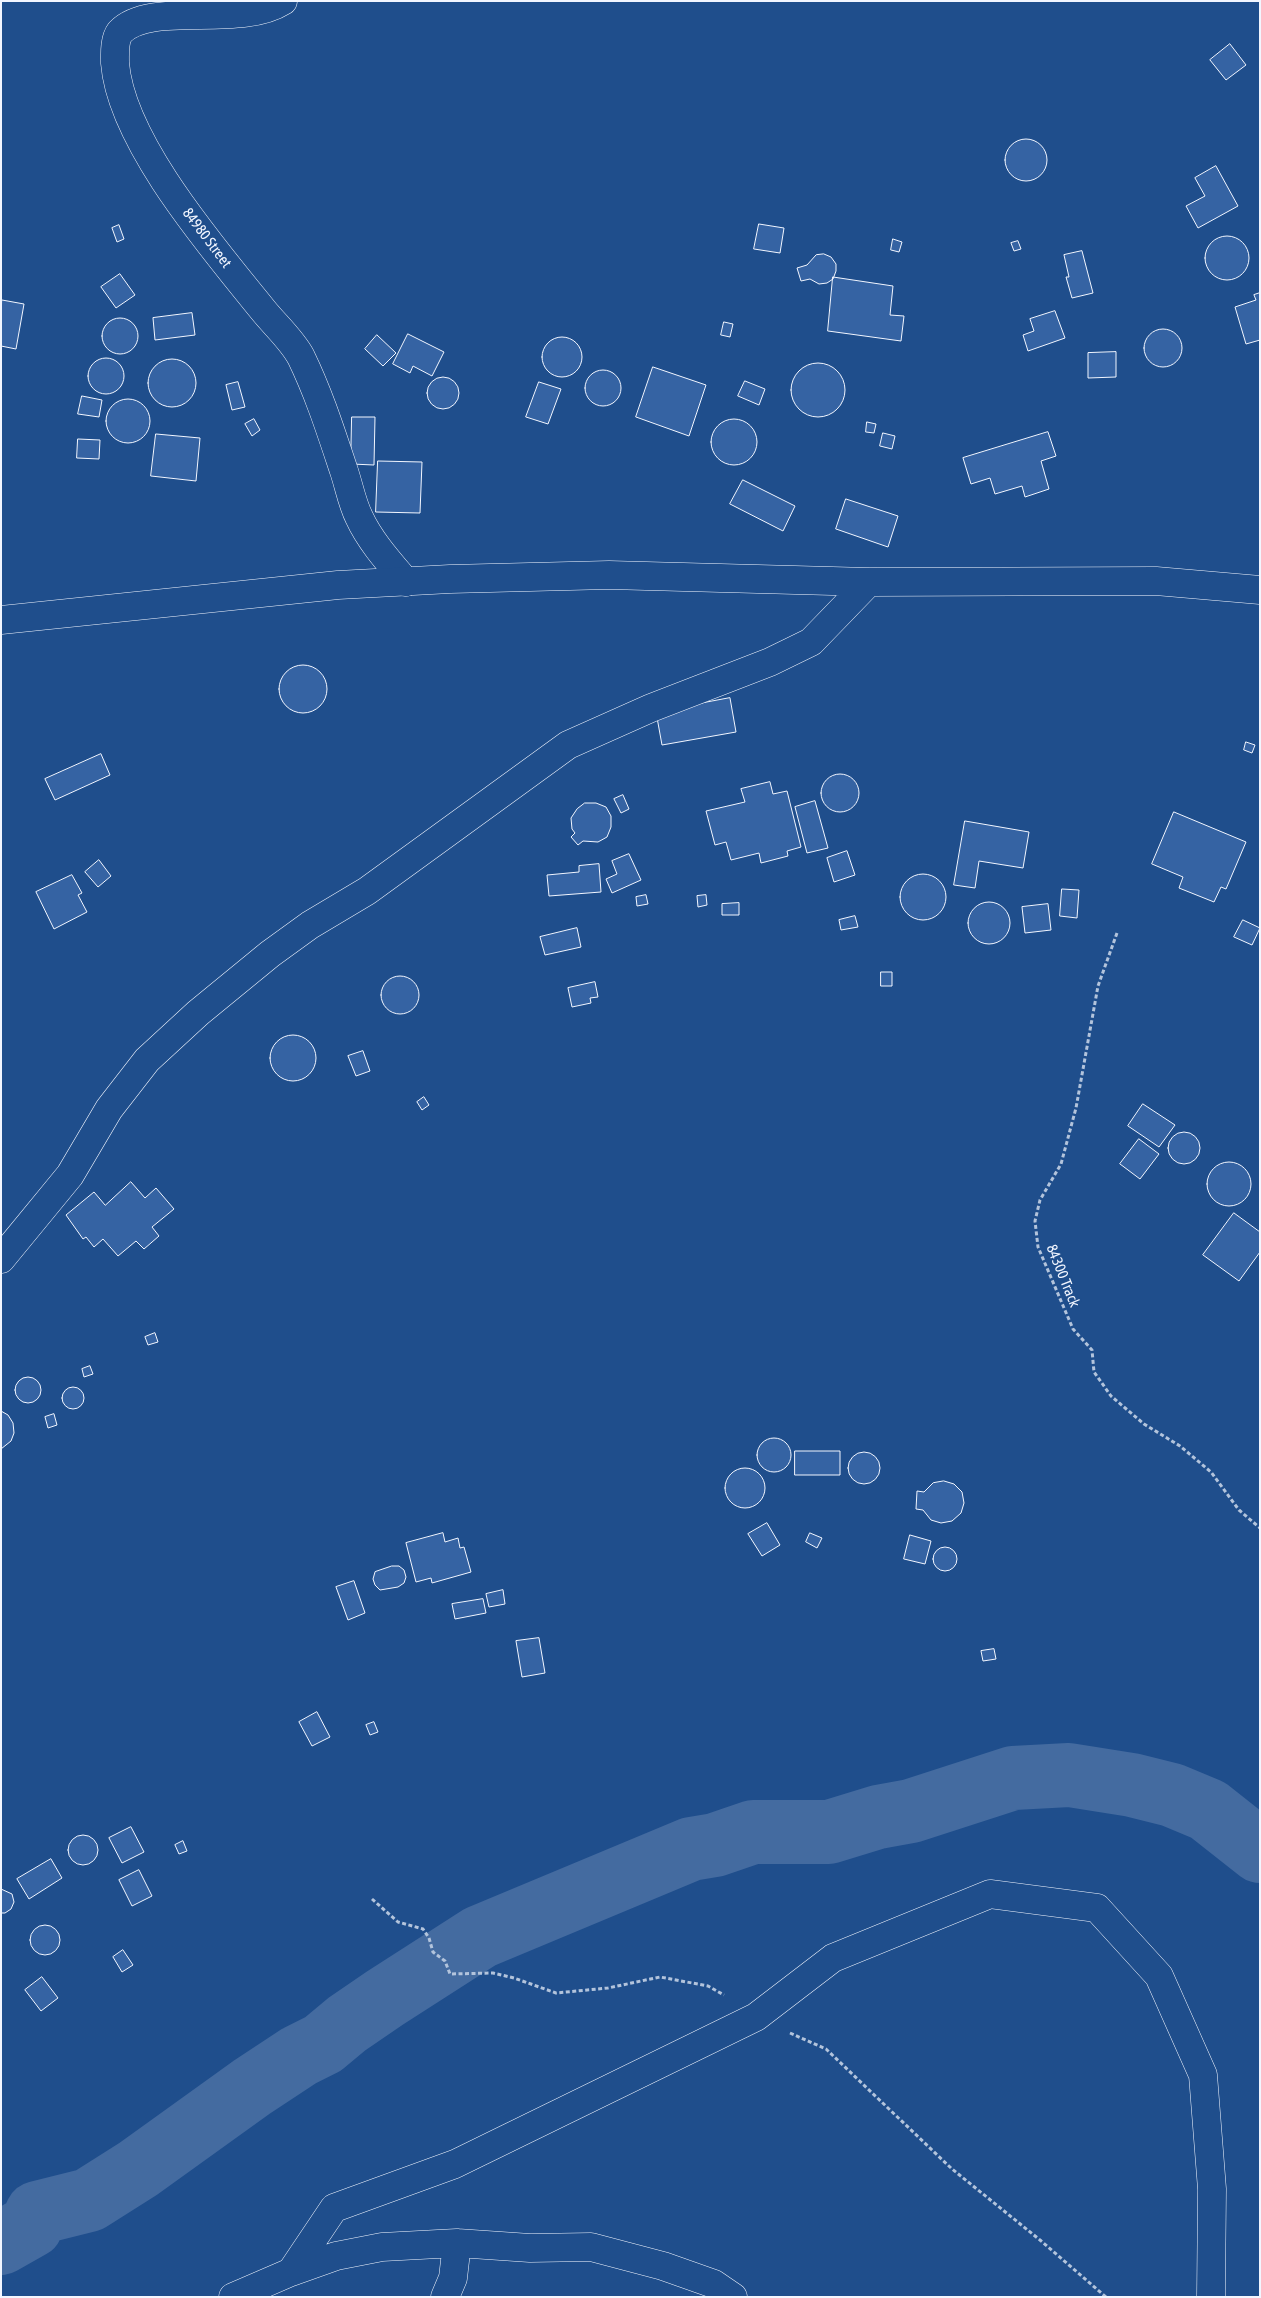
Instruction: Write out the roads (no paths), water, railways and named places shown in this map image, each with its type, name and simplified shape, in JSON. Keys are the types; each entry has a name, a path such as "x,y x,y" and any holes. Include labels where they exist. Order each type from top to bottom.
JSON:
{"street":[{"name":"84980 Street","path":"283,1 246,12 162,12 134,19 119,33 115,51 117,82 137,132 160,174 218,255 300,355 323,407 358,516 377,548 406,582"},
{"path":"1,620 338,585 609,575 869,582 1156,581 1260,590"},
{"path":"1,1259 70,1174 109,1109 147,1060 198,1013 270,954 310,925 367,891 568,745 651,708 770,662 811,642 869,582"},
{"path":"291,2272 334,2208 455,2164 756,2017 834,1958 990,1894 1097,1908 1159,1976 1204,2075 1212,2189 1211,2297"},
{"path":"445,2297 453,2278 457,2242"},
{"path":"233,2297 291,2272 336,2256 382,2247 457,2242 530,2248 591,2247 663,2266 714,2284 733,2297"}],"waterway":[{"path":"1,2243 31,2226 37,2213 89,2200 138,2169 252,2087 299,2056 323,2044 347,2024 385,1998 480,1937 691,1849 715,1845 753,1832 829,1832 878,1817 911,1811 1013,1778 1069,1775 1132,1785 1172,1795 1208,1810 1260,1851"}]}
